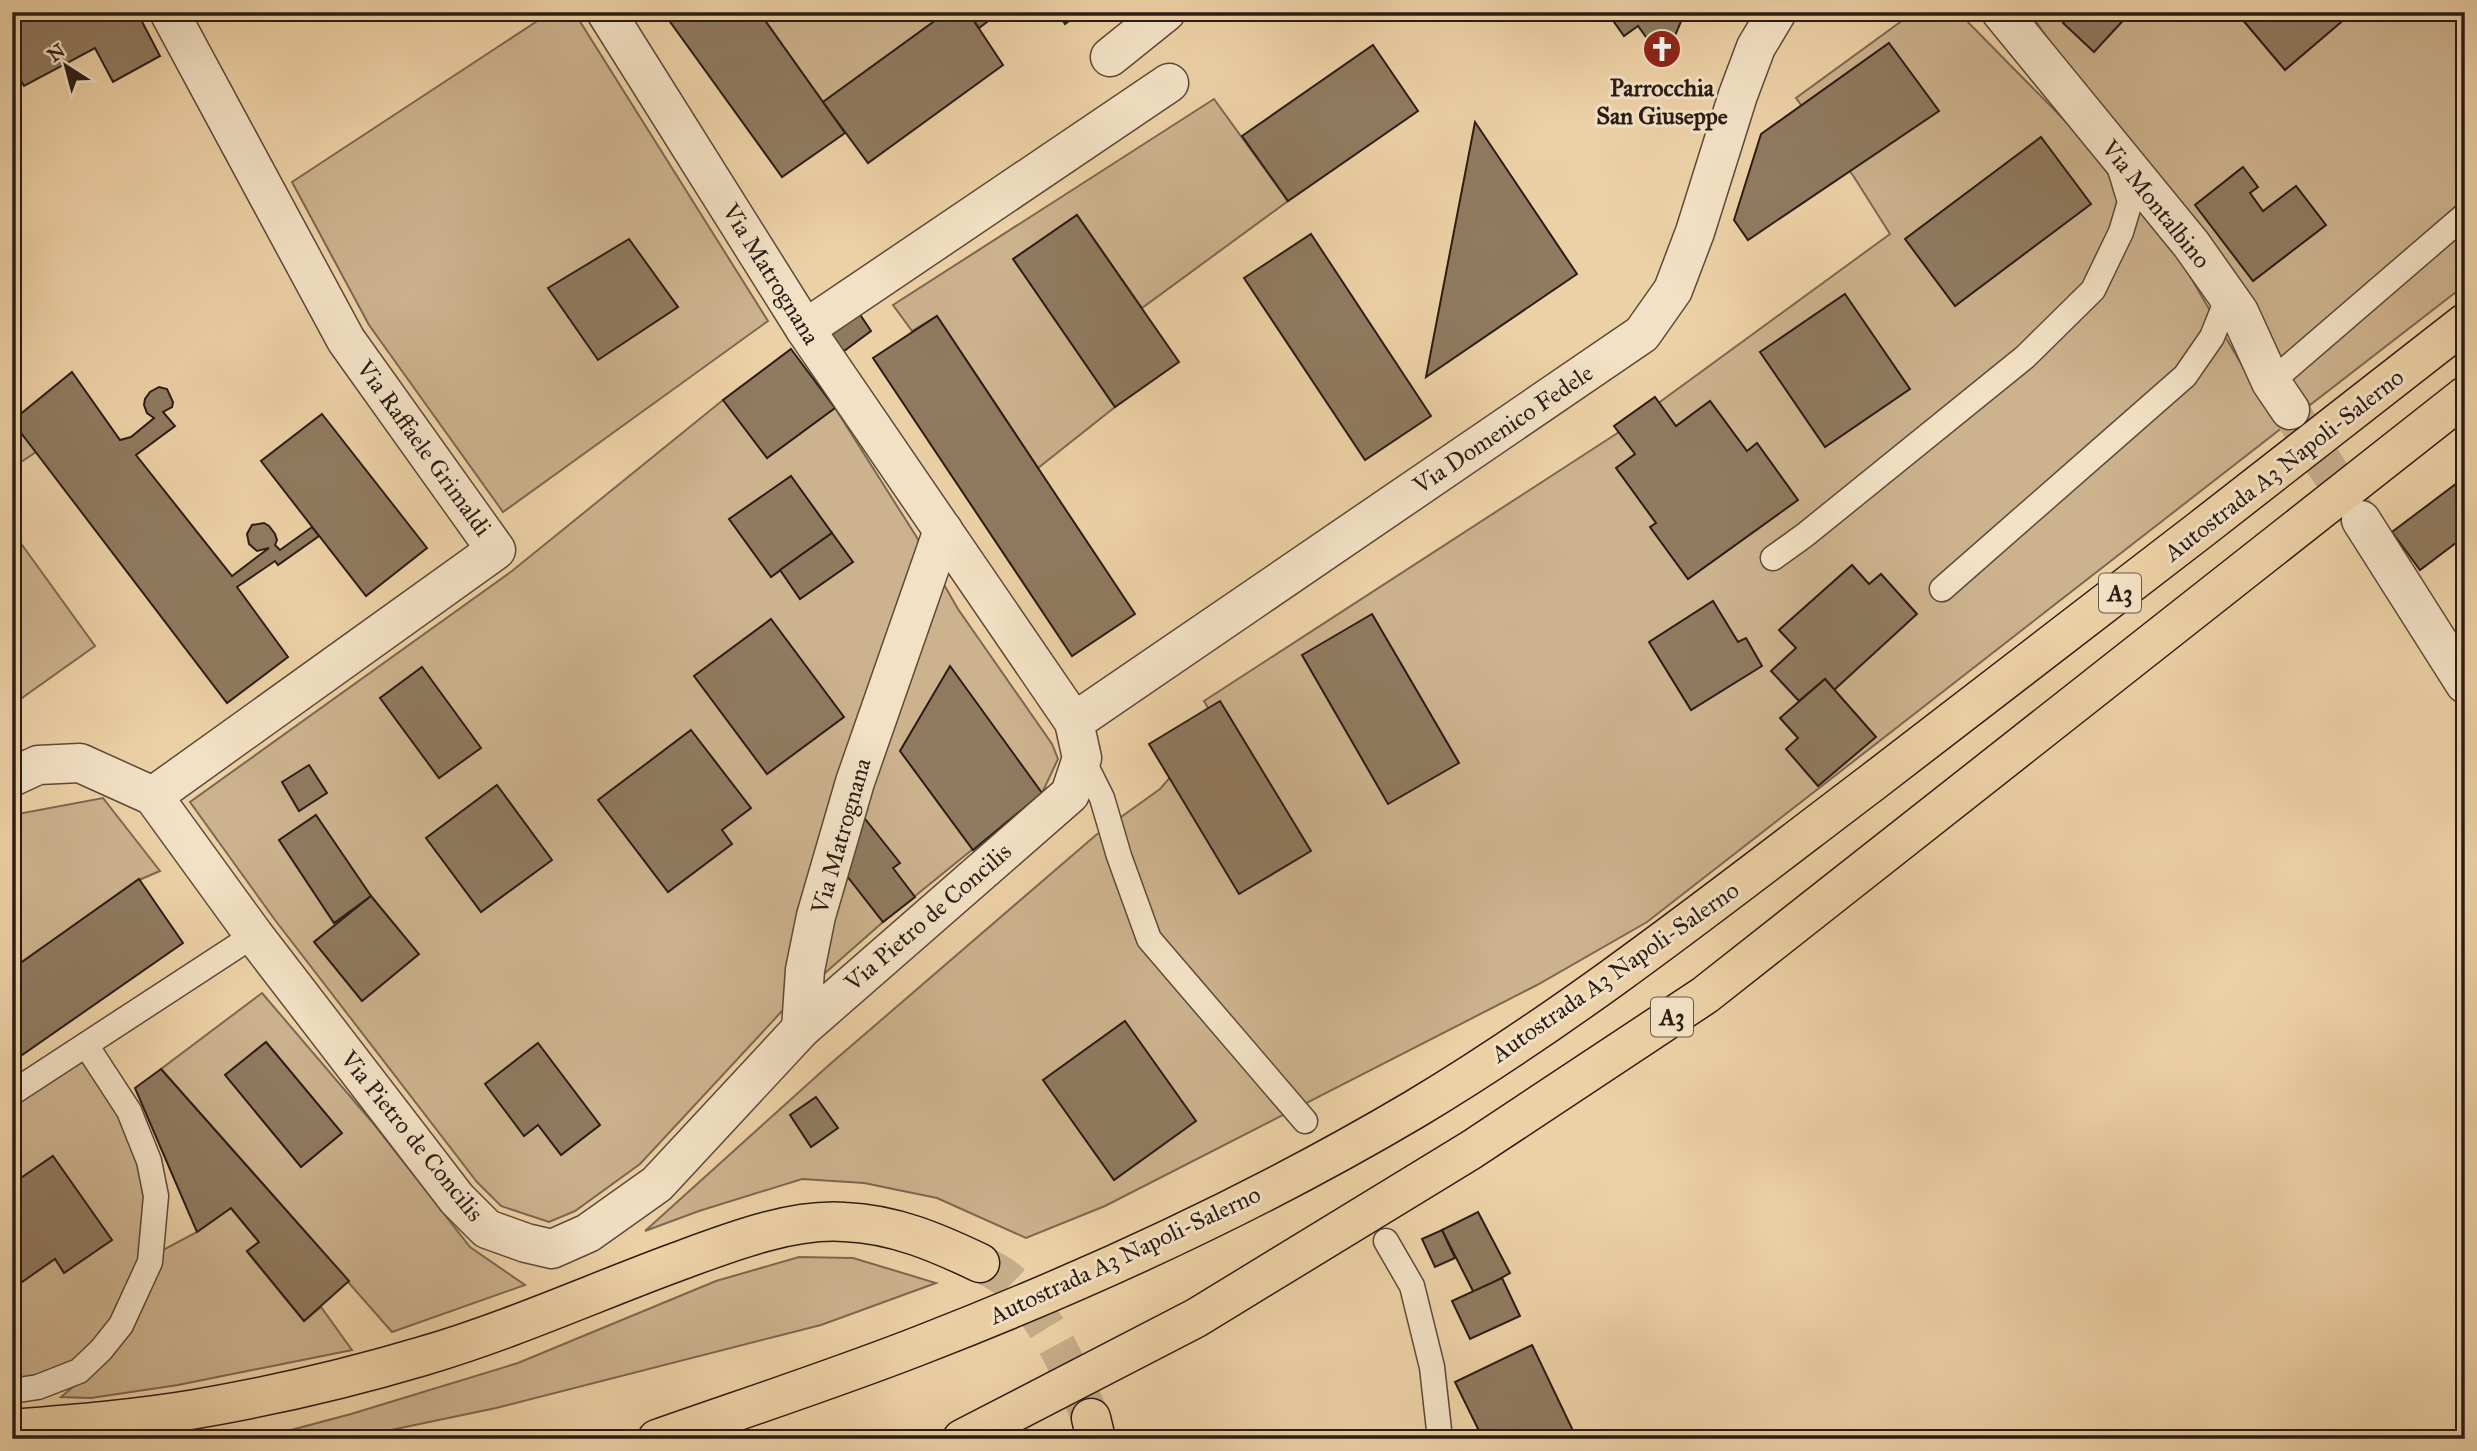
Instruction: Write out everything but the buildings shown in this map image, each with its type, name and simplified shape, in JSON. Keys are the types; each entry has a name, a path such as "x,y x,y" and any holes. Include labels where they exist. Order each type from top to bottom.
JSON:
{"highway":[{"name":"Autostrada A3 Napoli-Salerno","path":"657,1439 915,1348 1044,1296 1153,1246 1306,1170 1416,1108 1535,1033 1665,941 2191,538 2465,323"},
{"name":"A3","path":"962,1439 1196,1318 1471,1150 1705,995 2465,396"},
{"path":"12,1429 116,1420 196,1409 267,1395 422,1357 502,1331 712,1249 767,1232 810,1224 843,1221 891,1227 935,1241 980,1263"}],"street":[{"name":"Via Raffaele Grimaldi","path":"153,796 496,550 346,340 169,12"},
{"name":"Via Matrognana","path":"606,12 805,329 943,530 1078,740"},
{"path":"1110,57 1166,12"},
{"name":"Via Domenico Fedele","path":"1078,740 1642,334 1672,289 1695,232 1738,94 1756,47 1777,12"},
{"name":"Via Montalbino","path":"2001,12 2191,244 2239,312 2280,396"},
{"path":"805,329 1169,82"},
{"path":"2361,520 2465,684"},
{"name":"Via Matrognana","path":"801,1029 805,970 816,916 855,782 943,530"},
{"name":"Via Pietro de Concilis","path":"12,777 38,765 80,763 153,796 254,935 457,1199 487,1229 552,1249 588,1233 657,1184 801,1029 1070,793 1078,740"}],"lane":[{"path":"1773,558 2025,357 2093,290 2121,232 2130,202 2115,152"},
{"path":"2280,396 2465,215"},
{"path":"1942,589 2185,376 2212,337 2228,297"},
{"path":"1078,740 1102,798 1119,856 1149,939 1305,1121"},
{"path":"12,1093 254,935"},
{"path":"12,1391 37,1387 79,1371 121,1325 150,1262 156,1196 149,1161 129,1111 86,1045"},
{"path":"1386,1241 1412,1286 1432,1367 1440,1439"}],"shaded area":[{"path":"551,12 574,12 768,321 503,512 369,325 292,182"},
{"path":"759,12 947,12 823,102"},
{"path":"1914,12 1958,12 2082,138 2177,254 2257,391 2283,427 1647,922 1537,985 1105,1206 1026,1238 937,1198 864,1183 802,1179 645,1231 829,1065 1096,835 1160,789 1217,723 1204,701 1616,434 1890,234 1854,177 1796,98"},
{"path":"2029,12 2465,12 2465,285 2310,405"},
{"path":"1214,99 1288,201 1142,308 1077,215 1014,259 1115,407 1038,468 937,316 912,331 893,305"},
{"path":"723,400 835,408 916,536 958,609 1052,744 1058,759 1042,793 883,922 783,1010 640,1164 575,1211 549,1222 501,1206 477,1182 275,920 190,802 512,571"},
{"path":"12,421 36,452 12,468"},
{"path":"12,531 95,646 12,705"},
{"path":"103,798 160,871 139,880 12,969 12,815"},
{"path":"262,993 372,1122 470,1247 525,1285 392,1332 161,1069"},
{"path":"83,1058 121,1115 140,1164 146,1204 138,1265 113,1320 77,1359 40,1376 12,1381 12,1105"},
{"path":"231,1208 259,1242 247,1252 304,1321 321,1307 352,1350 178,1385 91,1398 61,1397 81,1380 163,1250 197,1232"},
{"path":"799,1257 853,1258 936,1283 821,1325 496,1408 348,1439 275,1439 280,1433 518,1363 716,1281"}],"tunnel":[{"path":"2290,410 2360,519"},
{"path":"980,1263 1008,1280 1035,1310 1056,1344 1091,1418"}],"place":[{"name":"Parrocchia San Giuseppe","path":"1662,49"}]}
